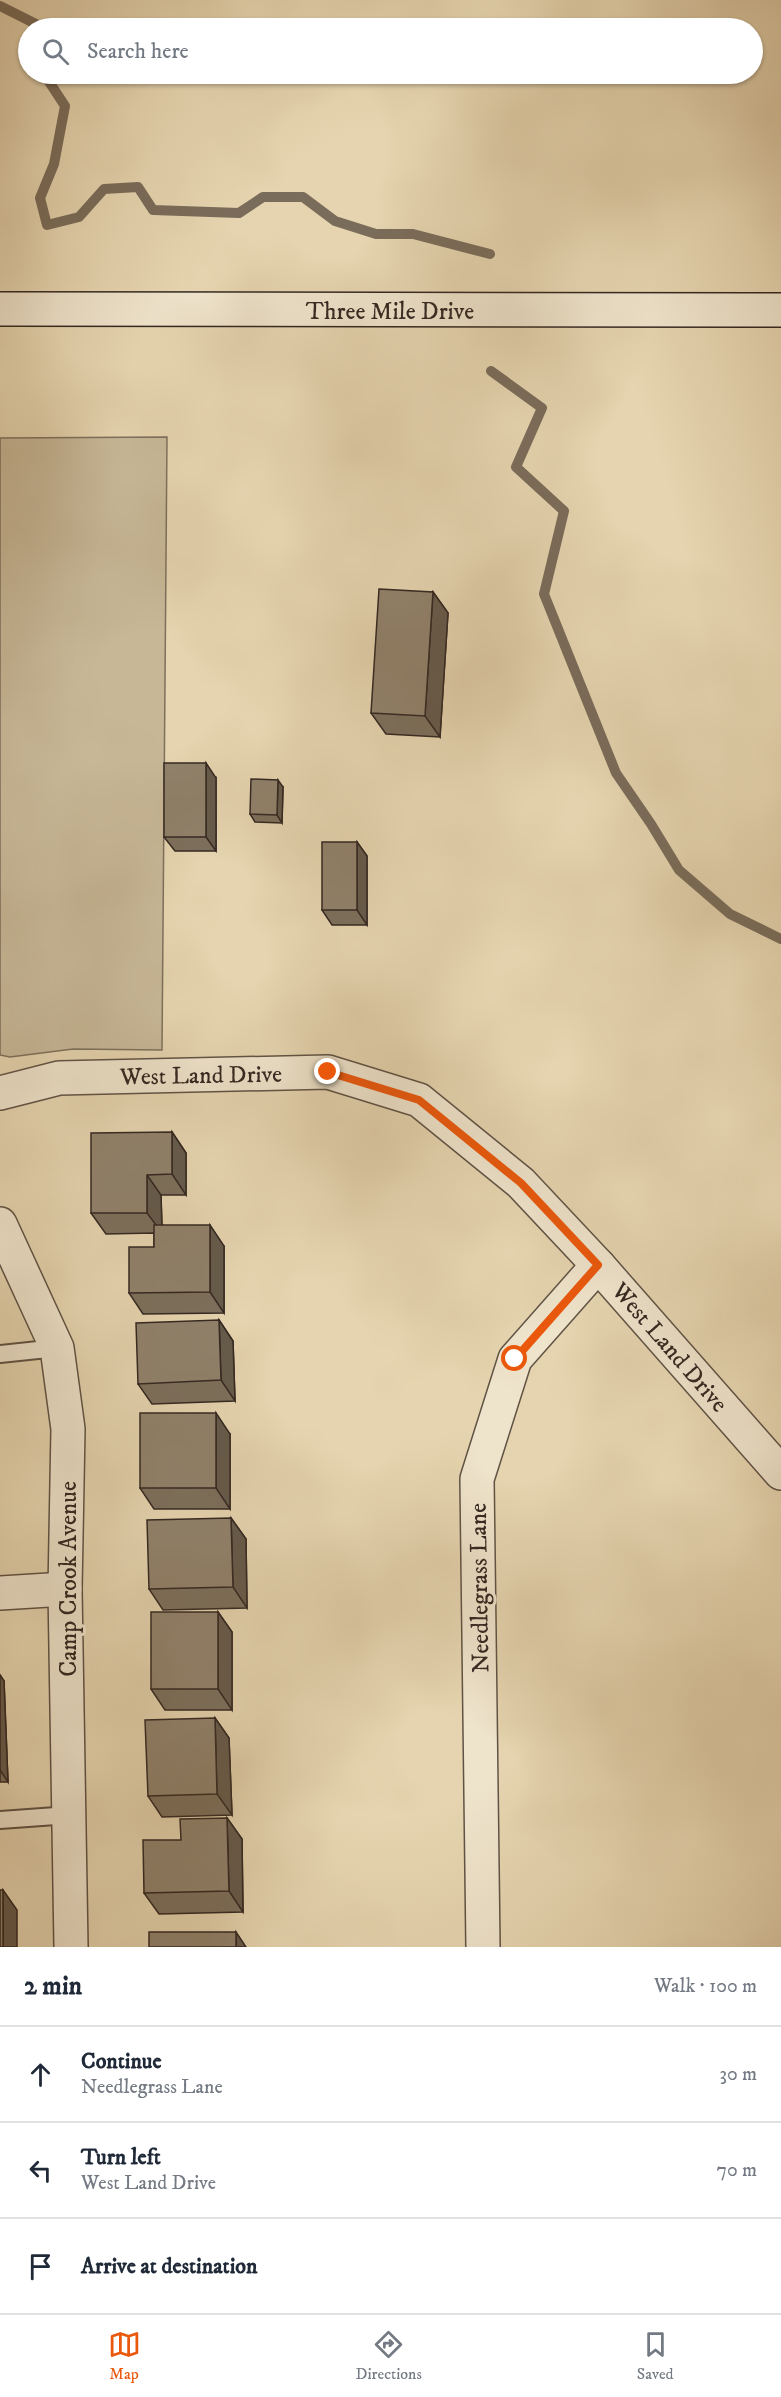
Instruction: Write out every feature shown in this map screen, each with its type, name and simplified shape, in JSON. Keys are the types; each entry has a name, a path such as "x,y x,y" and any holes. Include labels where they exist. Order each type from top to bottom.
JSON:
{"street":[{"name":"Three Mile Drive","path":"0,309 781,310"},
{"name":"West Land Drive","path":"0,1093 58,1078 328,1072 419,1100 521,1183 598,1265 781,1473"},
{"name":"Camp Crook Avenue","path":"0,1224 57,1348 68,1429 66,1589 71,1947"},
{"name":"Needlegrass Lane","path":"483,1947 477,1479 515,1359 598,1265"},
{"path":"0,1593 66,1589"}],"lane":[{"path":"0,1354 57,1348"},
{"path":"0,1820 70,1815"}],"shaded area":[{"path":"167,437 162,1050 73,1049 10,1057 0,1055 0,438"}],"building":[{"path":"379,589 433,592 425,716 371,713"},
{"path":"164,763 206,763 206,837 164,837"},
{"path":"251,779 278,780 277,815 250,814"},
{"path":"322,842 357,842 357,910 322,910"},
{"path":"172,1132 172,1174 147,1175 147,1213 91,1213 91,1133"},
{"path":"154,1225 210,1225 210,1292 129,1293 129,1247 154,1247"},
{"path":"219,1320 221,1380 138,1384 136,1323"},
{"path":"140,1413 216,1413 216,1488 140,1488"},
{"path":"231,1518 233,1587 149,1589 147,1520"},
{"path":"151,1612 218,1612 218,1689 151,1689"},
{"path":"215,1718 217,1794 148,1796 145,1720"},
{"path":"227,1818 229,1891 144,1893 143,1840 181,1840 180,1819"},
{"path":"0,1890 3,1890 3,1947 0,1947"},
{"path":"149,1932 236,1932 236,1947 149,1947"}],"waterway":[{"path":"0,6 24,18"},
{"path":"51,84 65,106 54,164 40,198 47,225 79,217 104,189 138,187 153,210 239,213 263,197 303,197 335,221 376,234 413,234 490,254"},
{"path":"491,371 542,408 516,467 564,511 544,594 616,773 679,870 730,914 781,939"}],"route":[{"path":"328,1072 419,1100 521,1183 598,1265 515,1359"}]}
